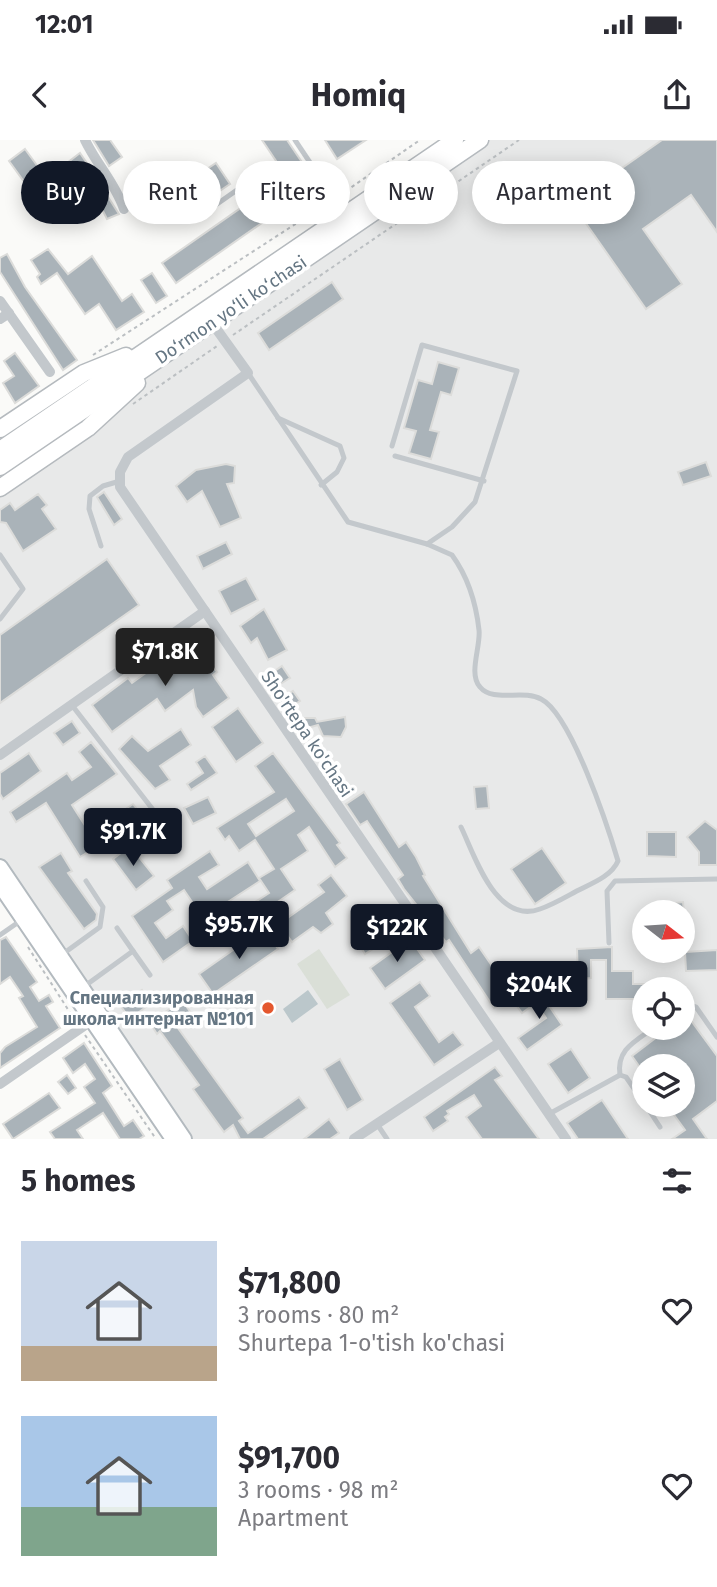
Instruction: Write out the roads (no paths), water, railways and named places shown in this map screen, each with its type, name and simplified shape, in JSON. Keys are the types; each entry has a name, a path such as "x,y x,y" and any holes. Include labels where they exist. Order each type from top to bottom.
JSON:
{"main road":[{"path":"458,146 480,140"},
{"name":"Do‘rmon yo‘li ko‘chasi","path":"350,212 458,146"},
{"name":"Do‘rmon yo‘li ko‘chasi","path":"0,450 165,346 458,146"},
{"name":"Do‘rmon yo‘li ko‘chasi","path":"208,317 333,224"},
{"path":"0,429 84,373 165,346"},
{"path":"0,488 88,428 165,346"},
{"name":"Do‘rmon yo‘li ko‘chasi","path":"0,467 165,346"},
{"path":"0,867 82,988 96,1018 173,1139"},
{"path":"0,885 184,1139"}],"street":[{"path":"85,140 96,163 116,188 123,206"},
{"path":"0,301 4,316 50,372"},
{"path":"120,481 121,468 128,457 248,373 208,317"},
{"name":"Sho'rtepa ko'chasi","path":"120,481 123,491 566,1139"},
{"path":"0,755 205,611"},
{"path":"0,1084 96,1018"},
{"path":"354,1139 499,1043"}],"lane":[{"path":"295,140 309,161"},
{"path":"392,446 422,345 516,369 484,481 474,502 452,527 427,544"},
{"path":"248,373 348,523 427,544 452,555 473,597 480,633 476,678 479,687 489,694 521,693 540,698 553,707 590,779 618,861 613,871 581,889 538,910 524,911 508,906 490,887 461,827"},
{"path":"278,418 340,446 344,458 337,472 321,485"},
{"path":"395,456 484,481"},
{"path":"101,546 89,509 90,496 103,486 120,481"},
{"path":"0,555 23,589 0,619"},
{"path":"71,704 154,811"},
{"path":"609,943 607,891 615,881 717,880"},
{"path":"60,956 100,927 103,906 86,881"},
{"path":"0,923 3,933 23,919"},
{"path":"117,928 150,975"},
{"path":"82,988 133,951"},
{"path":"695,1007 717,1037"},
{"path":"620,1075 618,1063 624,1049 637,1040"},
{"path":"549,1114 620,1075 626,1077 632,1086"},
{"path":"653,1117 660,1127"},
{"path":"377,1124 387,1139"}],"place":[{"name":"Специализированная школа-интернат №101","path":"268,1008"}]}
